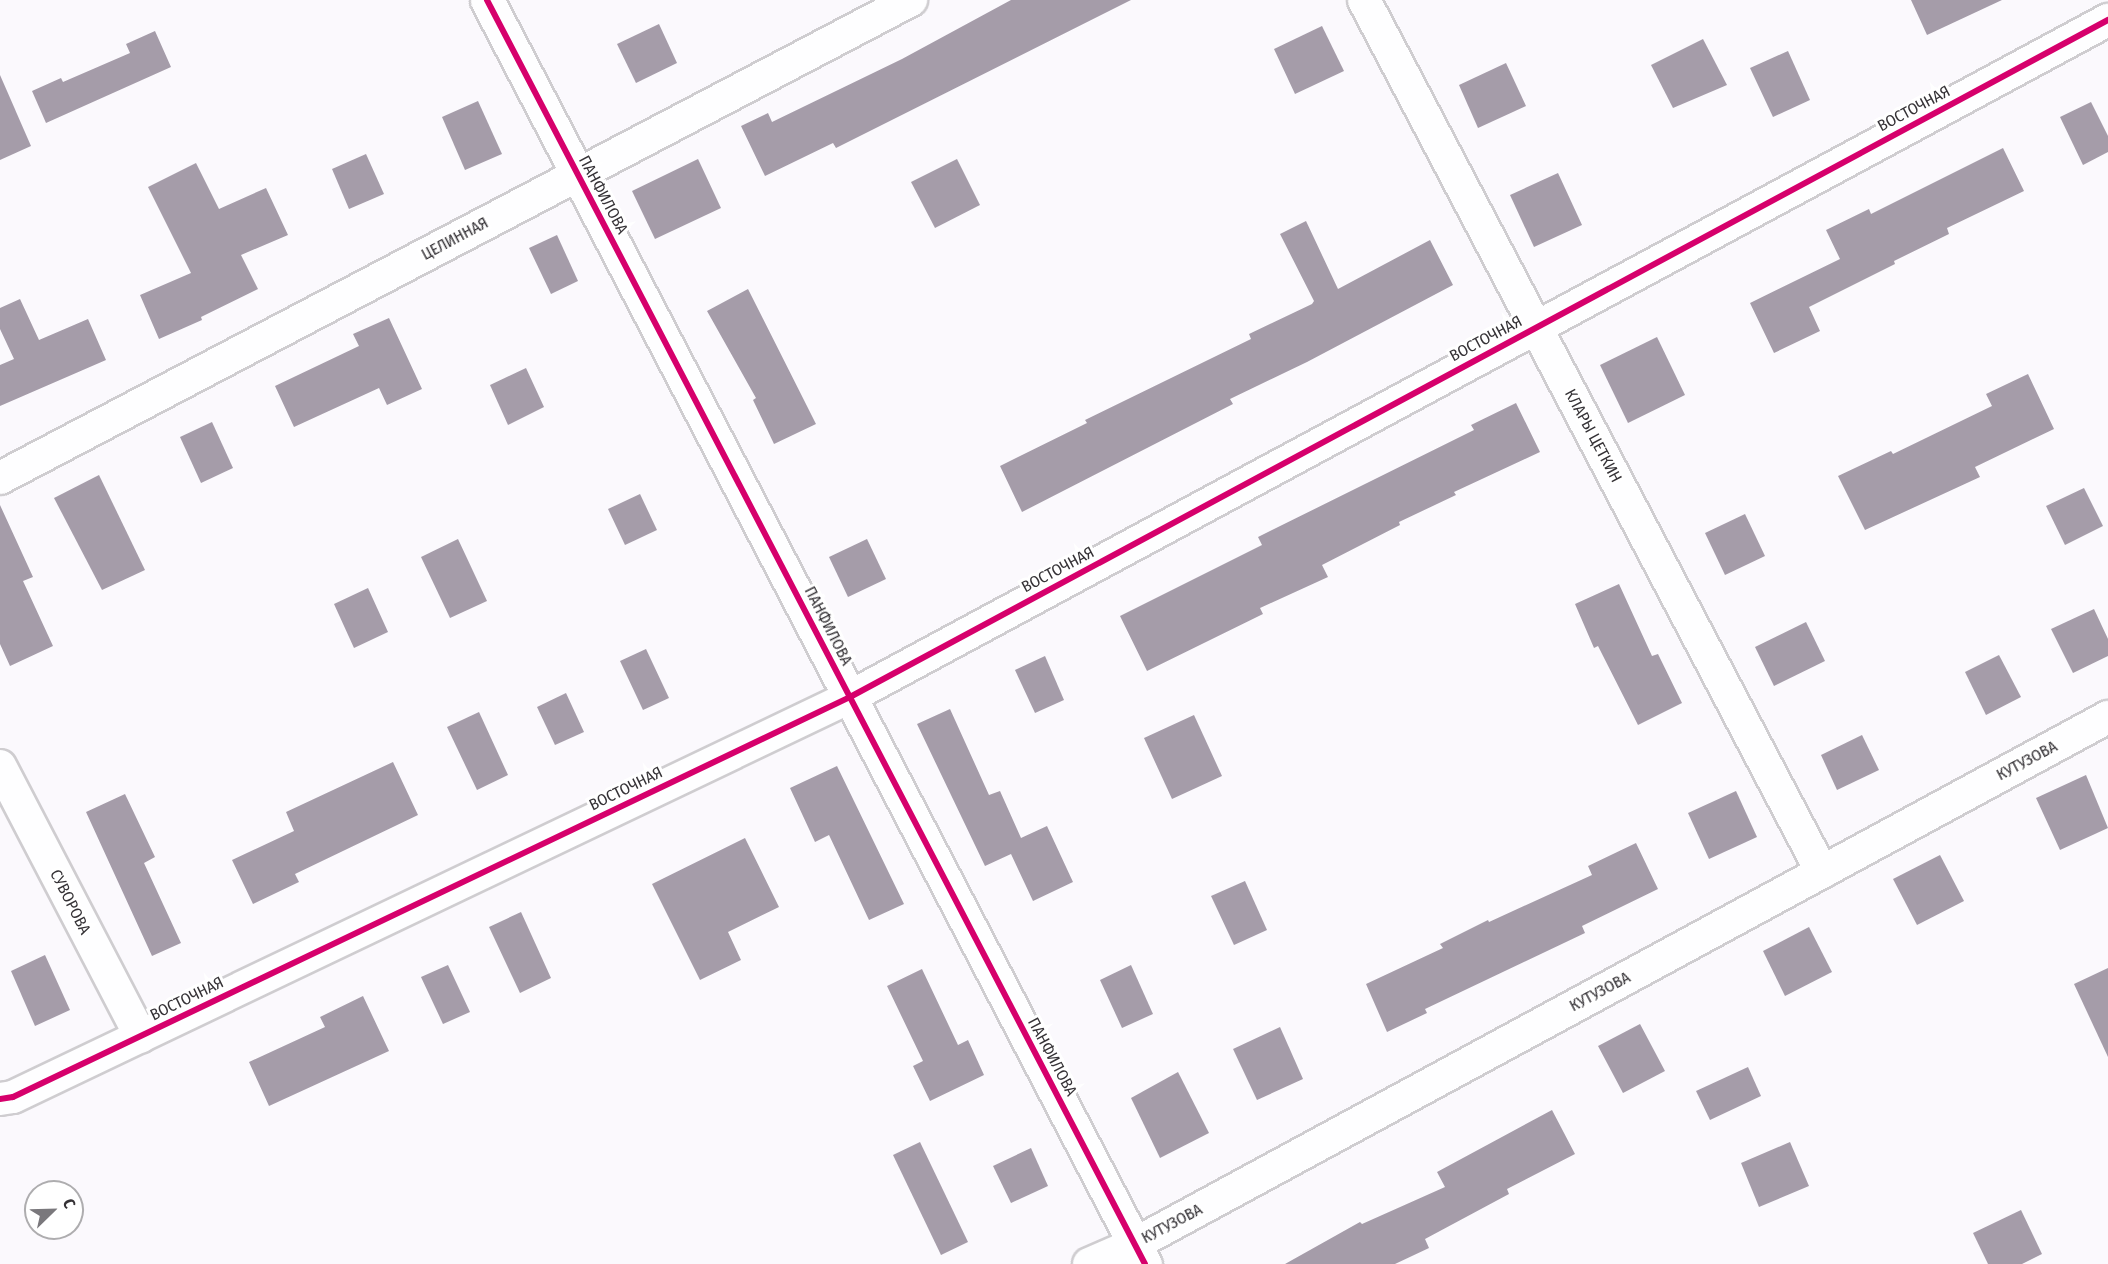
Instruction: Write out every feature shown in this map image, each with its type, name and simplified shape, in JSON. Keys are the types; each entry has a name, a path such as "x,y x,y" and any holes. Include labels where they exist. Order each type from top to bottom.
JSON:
{"street":[{"name":"ПАНФИЛОВА","path":"486,0 1140,1254"},
{"name":"ЦЕЛИННАЯ","path":"0,478 911,0"},
{"name":"КЛАРЫ ЦЕТКИН","path":"1364,0 1822,872"},
{"name":"ВОСТОЧНАЯ","path":"0,1099 13,1097 141,1037 850,697 2108,20"},
{"name":"КУТУЗОВА","path":"1089,1264 1140,1254 1822,872 2108,717"},
{"name":"СУВОРОВА","path":"0,766 141,1037"}],"building":[{"path":"1011,0 1131,0 836,148 833,143 765,176 741,126 768,113 772,122 902,59"},
{"path":"1911,0 2002,0 1927,35"},
{"path":"659,24 677,63 636,83 617,44"},
{"path":"1322,26 1344,71 1295,94 1274,49"},
{"path":"155,31 171,67 46,123 32,91 61,78 63,82 130,53 126,44"},
{"path":"1703,39 1727,85 1673,108 1651,65"},
{"path":"1788,51 1810,100 1773,117 1750,68"},
{"path":"1506,63 1526,106 1478,128 1459,85"},
{"path":"0,75 31,146 0,160"},
{"path":"478,101 502,154 465,170 442,117"},
{"path":"2091,102 2108,136 2108,152 2083,165 2060,117"},
{"path":"2003,148 2024,191 1947,228 1949,234 1809,307 1820,331 1774,353 1750,303 1840,259 1826,230 1869,209 1871,214"},
{"path":"366,154 384,194 349,209 332,169"},
{"path":"698,159 721,208 655,239 632,191"},
{"path":"957,159 980,205 935,228 911,182"},
{"path":"196,163 219,209 266,188 288,235 241,255 258,289 201,317 202,320 159,339 140,295 191,273 148,187"},
{"path":"1558,173 1582,225 1534,247 1510,195"},
{"path":"1306,221 1338,289 1430,240 1453,285 1307,362 1230,399 1233,404 1022,512 1000,466 1087,423 1085,420 1251,339 1249,334 1312,304 1314,301 1280,234"},
{"path":"557,235 578,281 551,294 529,248"},
{"path":"748,289 816,424 774,444 753,400 756,398 707,311"},
{"path":"20,299 39,340 88,319 106,360 0,406 0,365 14,359 0,329 0,308"},
{"path":"389,318 422,389 387,405 379,388 294,427 275,386 359,346 353,334"},
{"path":"1657,337 1685,395 1628,423 1600,365"},
{"path":"526,368 544,407 508,425 490,385"},
{"path":"2028,374 2054,429 1975,467 1980,477 1865,530 1838,476 1891,451 1893,454 1992,406 1986,394"},
{"path":"1516,403 1540,452 1454,492 1456,495 1399,522 1400,525 1322,565 1328,577 1260,608 1263,614 1147,671 1120,616 1262,545 1258,537 1474,430 1471,425"},
{"path":"212,422 233,468 201,483 180,437"},
{"path":"99,475 145,570 102,590 54,498"},
{"path":"2084,488 2103,526 2065,545 2046,506"},
{"path":"640,494 657,530 625,545 608,509"},
{"path":"0,505 33,577 23,581 53,646 10,666 0,644"},
{"path":"1745,514 1765,556 1725,575 1705,533"},
{"path":"458,539 487,601 450,618 421,557"},
{"path":"867,539 886,579 848,597 829,557"},
{"path":"1619,584 1652,656 1658,654 1682,703 1638,725 1598,646 1594,648 1575,604"},
{"path":"368,588 388,632 354,648 334,604"},
{"path":"2094,609 2108,639 2108,656 2073,673 2051,629"},
{"path":"1806,622 1825,661 1774,686 1755,647"},
{"path":"646,649 669,698 643,710 620,661"},
{"path":"1999,655 2021,697 1986,715 1965,672"},
{"path":"1045,656 1064,700 1035,713 1015,670"},
{"path":"566,693 584,732 555,745 537,707"},
{"path":"950,709 989,795 1000,791 1021,838 1047,826 1073,882 1033,901 1011,854 985,866 917,724"},
{"path":"479,712 508,775 477,790 447,727"},
{"path":"1194,715 1222,776 1172,799 1144,738"},
{"path":"1862,735 1879,770 1837,790 1821,755"},
{"path":"393,762 418,815 295,874 299,882 253,904 232,860 294,831 286,812"},
{"path":"837,766 904,904 869,920 829,835 815,842 790,788"},
{"path":"2086,775 2108,828 2060,850 2036,798"},
{"path":"1736,791 1757,837 1709,859 1688,813"},
{"path":"125,794 155,857 144,863 181,943 152,956 86,812"},
{"path":"745,838 779,907 728,932 741,960 700,980 652,884"},
{"path":"1636,843 1658,889 1582,926 1585,933 1425,1009 1427,1013 1387,1032 1366,984 1443,948 1440,944 1488,920 1489,922 1592,875 1588,866"},
{"path":"1940,855 1964,901 1917,925 1893,879"},
{"path":"1245,881 1267,930 1234,945 1211,896"},
{"path":"521,912 551,978 520,993 489,927"},
{"path":"1809,927 1832,972 1785,996 1763,951"},
{"path":"45,955 70,1010 35,1026 11,971"},
{"path":"448,965 470,1012 443,1024 421,977"},
{"path":"1131,965 1153,1014 1122,1028 1100,980"},
{"path":"2108,968 2108,1057 2074,984"},
{"path":"922,969 958,1045 968,1040 984,1075 930,1101 913,1066 923,1061 887,986"},
{"path":"363,996 389,1051 269,1106 249,1062 325,1027 320,1017"},
{"path":"1640,1024 1665,1071 1623,1093 1598,1046"},
{"path":"1280,1027 1303,1079 1257,1100 1233,1049"},
{"path":"1748,1067 1761,1096 1710,1120 1696,1091"},
{"path":"1178,1072 1209,1133 1160,1158 1131,1098"},
{"path":"1552,1110 1575,1154 1507,1189 1509,1194 1425,1239 1429,1248 1395,1264 1285,1264 1360,1222 1362,1224 1445,1187 1437,1172"},
{"path":"920,1142 968,1242 941,1255 893,1155"},
{"path":"1790,1142 1809,1186 1759,1207 1741,1163"},
{"path":"1031,1148 1048,1186 1011,1203 993,1166"},
{"path":"2021,1210 2042,1254 2022,1264 1988,1264 1973,1233"}],"cycle path":[{"path":"487,0 1145,1264"},
{"path":"0,1099 13,1097 850,697 2108,20"}]}
